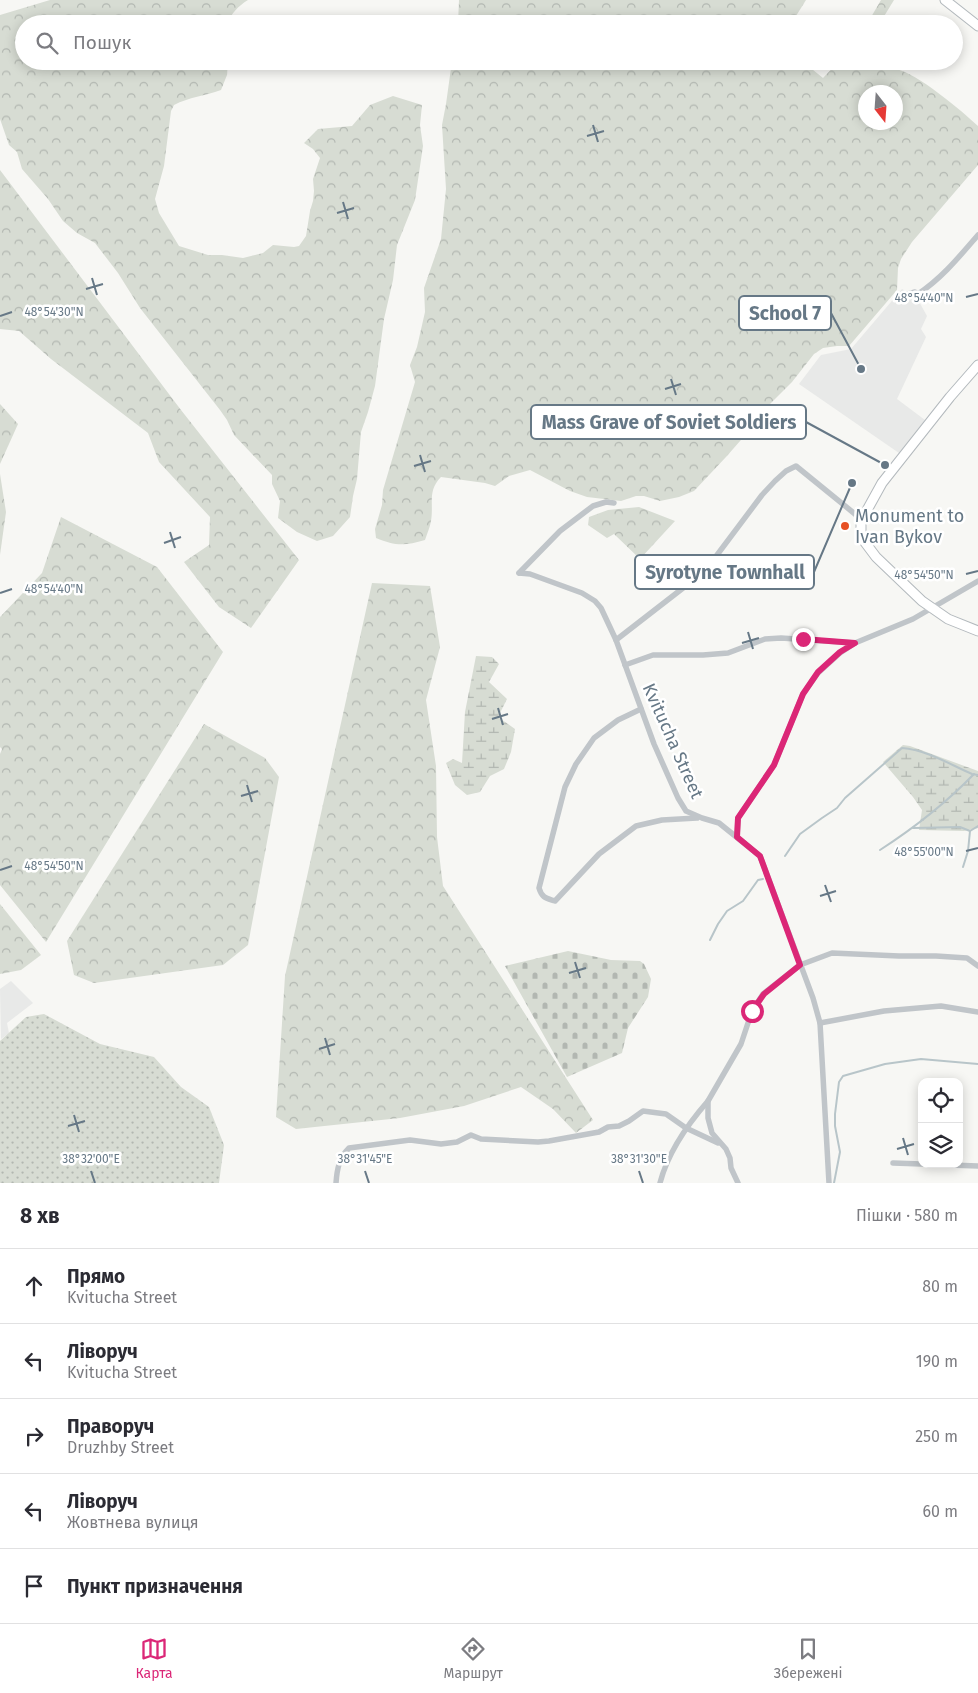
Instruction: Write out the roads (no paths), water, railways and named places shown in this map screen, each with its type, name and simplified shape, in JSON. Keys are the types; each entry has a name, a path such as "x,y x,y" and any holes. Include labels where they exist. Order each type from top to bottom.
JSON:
{"street":[{"path":"945,0 978,26"},
{"path":"898,297 914,292 918,294 929,287 954,263 978,235"},
{"path":"978,364 882,483 861,522 861,537 876,557 922,600 948,619 978,631"},
{"path":"616,640 705,571 762,495 786,471 796,466 855,514 861,522"},
{"name":"Kvitucha Street","path":"614,502 593,506 560,531 519,573 530,574 588,596 601,608 616,640 654,744 678,798 686,811 700,818 719,822 760,856 820,1023 829,1183"},
{"path":"737,837 738,818 774,765 803,694 818,672 840,652 855,643 913,619 978,581"},
{"path":"625,665 653,655 728,653 765,639 781,638 855,643"},
{"path":"641,708 618,720 594,738 576,764 565,787 539,888 541,895 545,899 555,901 599,854 636,826 662,820 700,818"},
{"path":"660,1183 676,1142 708,1101 741,1044 752,1011 764,994 800,965 832,953 967,958 978,966"},
{"path":"820,1023 884,1011 941,1006 978,1012"},
{"path":"708,1101 708,1118 712,1133 728,1154 731,1168 738,1183"},
{"path":"336,1183 337,1169 342,1154 349,1148 410,1140 441,1144 457,1142 471,1135 481,1139 538,1142 599,1132 608,1127 619,1126 630,1121 643,1111 666,1114 686,1128 722,1146"},
{"path":"894,1163 978,1166"}],"waterway":[{"path":"785,856 800,834 837,808 845,798 902,748 929,754 978,775"},
{"path":"880,850 929,815 974,774"},
{"path":"963,867 968,851 970,831 978,826"},
{"path":"913,828 960,827 970,831"},
{"path":"710,940 727,911 743,901 758,880 763,879"},
{"path":"834,1183 840,1152 835,1126 835,1114 839,1082 843,1076 885,1064 921,1059 978,1064"}],"place":[{"name":"School 7","path":"861,369"},
{"name":"Mass Grave of Soviet Soldiers","path":"885,465"},
{"name":"Syrotyne Townhall","path":"852,483"},
{"name":"Monument to Ivan Bykov","path":"845,526"}]}
